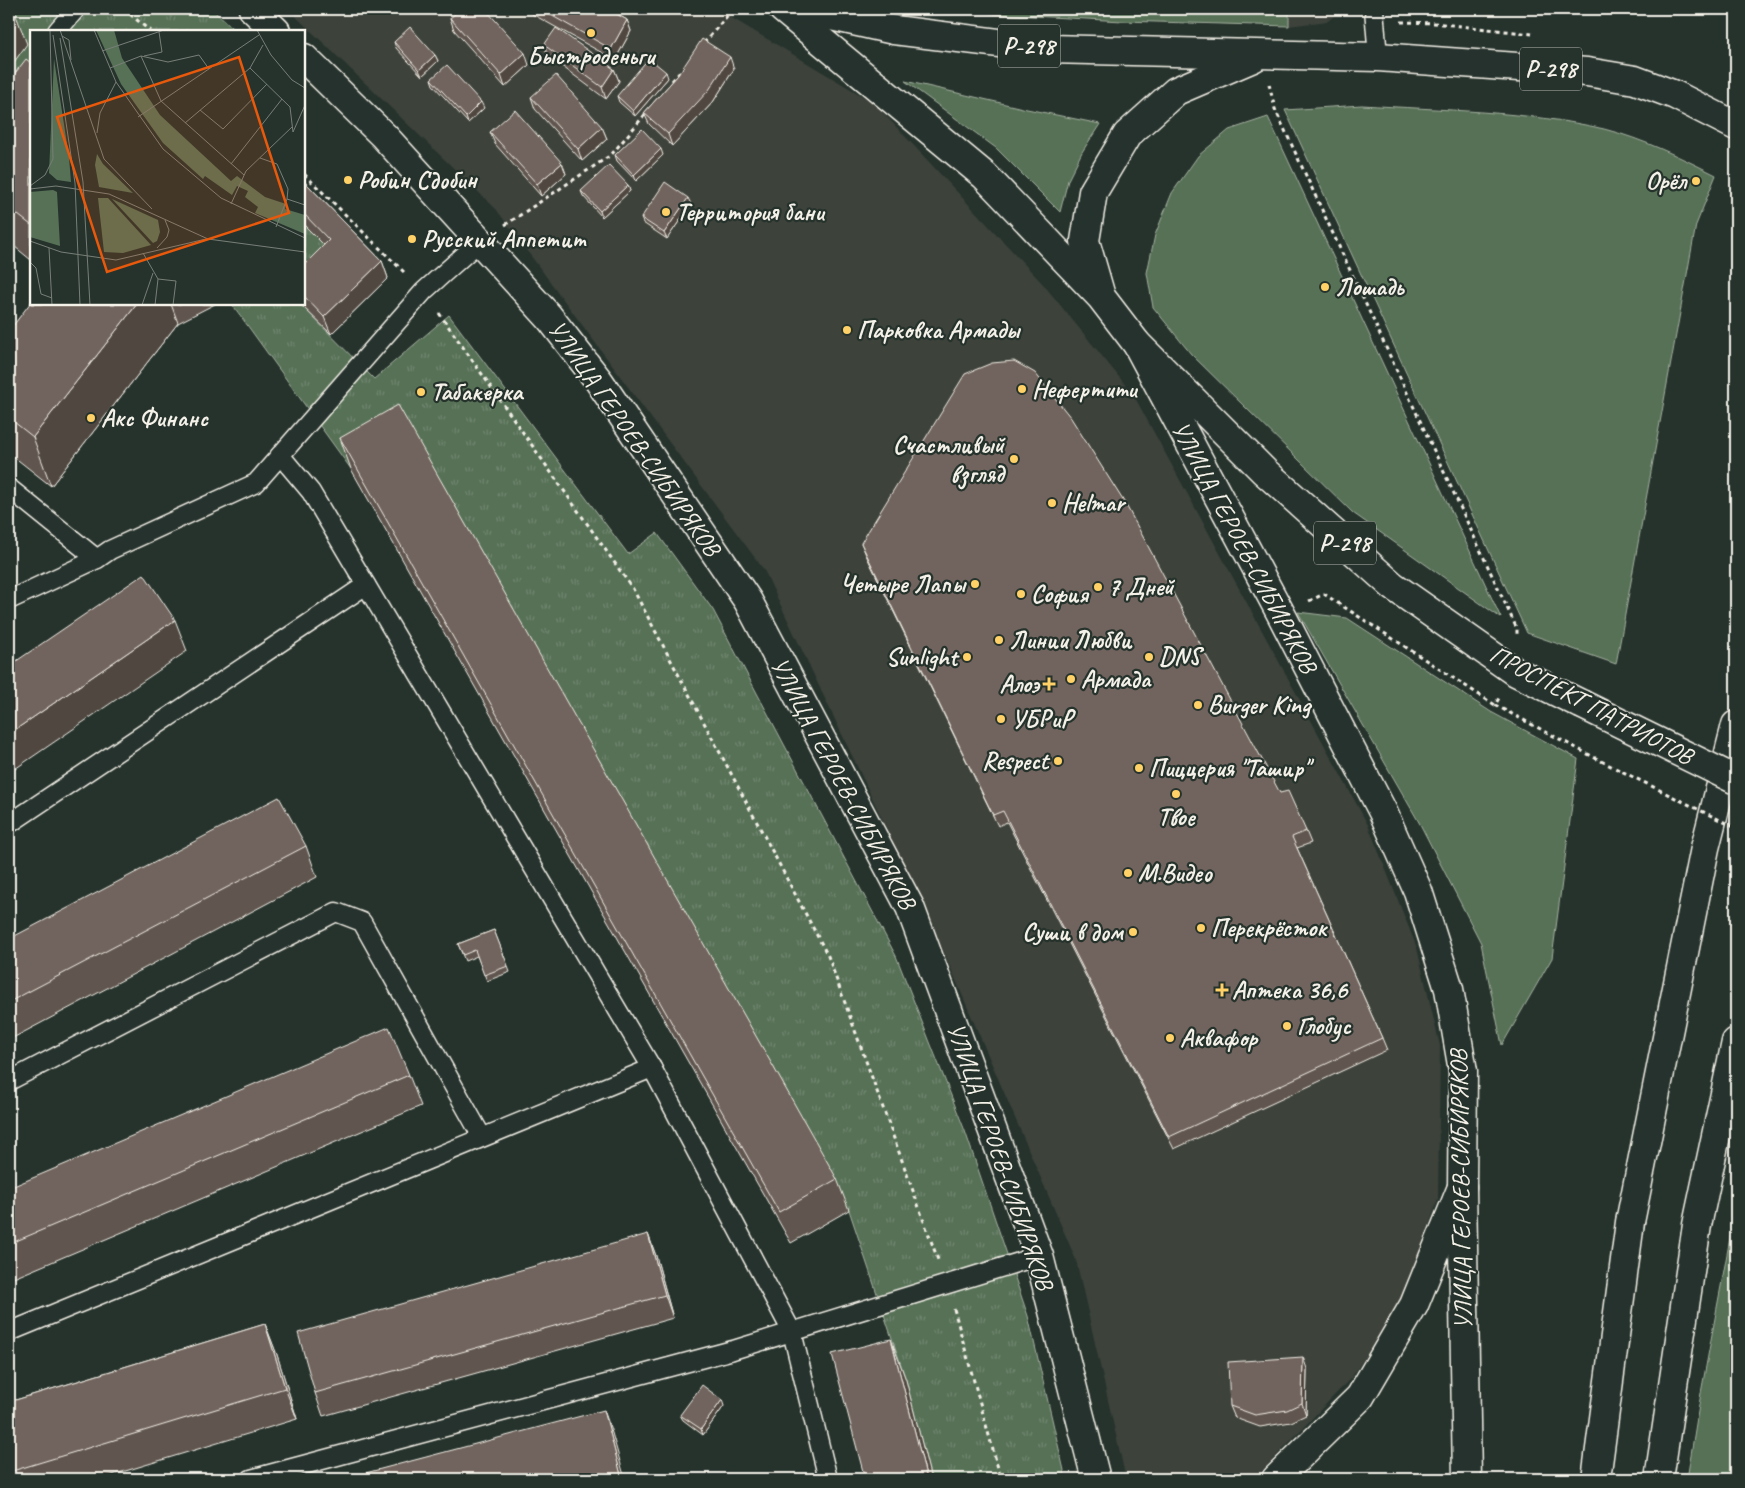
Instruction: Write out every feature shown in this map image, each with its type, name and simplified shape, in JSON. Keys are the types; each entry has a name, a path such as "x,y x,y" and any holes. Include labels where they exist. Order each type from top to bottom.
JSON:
{"main road":[{"path":"253,9 275,30"},
{"name":"Р-298","path":"784,9 985,176 1101,297"},
{"name":"Р-298","path":"800,9 894,30 1048,49 1378,57 1586,72 1635,80 1675,95 1726,121"},
{"path":"1101,297 1085,241 1093,192 1127,135 1176,92 1261,54"},
{"name":"УЛИЦА ГЕРОЕВ-СИБИРЯКОВ","path":"305,59 422,176 550,317 599,381 748,601 910,908 1040,1256 1096,1479"},
{"name":"ПРОСПЕКТ ПАТРИОТОВ","path":"1101,297 1137,344 1264,471 1393,586 1514,671 1736,780"},
{"name":"УЛИЦА ГЕРОЕВ-СИБИРЯКОВ","path":"1137,344 1281,614 1383,812 1418,891 1449,989 1463,1071 1462,1187 1467,1479"},
{"path":"1596,1479 1630,1222 1705,848 1736,725"},
{"path":"1659,1479 1697,1225 1736,1042"},
{"path":"1276,1479 1360,1398 1414,1305 1462,1187"}],"lane":[{"path":"58,30 76,9"},
{"path":"1374,9 1378,57"},
{"path":"9,600 97,559 110,550 256,483 424,291 480,242"},
{"path":"280,455 311,492 652,1068 792,1332 828,1479"},
{"path":"9,488 97,559"},
{"path":"9,824 366,584"},
{"path":"9,1081 336,912 362,922 482,1137"},
{"path":"9,1332 652,1068"},
{"path":"251,1479 293,1474 733,1350 1040,1256"}],"path":[{"path":"124,9 149,30"},
{"path":"702,45 733,9"},
{"path":"1261,54 1275,109 1517,629 1514,671 1495,706"},
{"path":"672,82 684,68"},
{"path":"480,242 611,156 654,104"},
{"path":"305,175 424,291 633,589 828,956 947,1284 1001,1479"},
{"path":"1281,614 1324,594 1495,706 1736,828"}],"shaded area":[{"path":"288,9 717,9 874,103 1043,284 1133,394 1368,825 1417,948 1440,1046 1438,1199 1405,1296 1352,1377 1254,1479 1126,1479 1076,1260 930,920 764,570 496,209"},
{"path":"970,9 1342,9 1328,21 1289,26 1123,21 995,14"}],"green space":[{"path":"9,9 212,9 234,30 30,30 30,98 9,83 9,69 26,44"},
{"path":"970,9 1289,9 1289,26 1123,21 995,14"},
{"path":"905,81 1100,124 1082,152 1068,180 1060,212 996,148"},
{"path":"1362,105 1483,112 1575,123 1604,129 1647,143 1716,175 1696,225 1616,664 1527,633 1285,110"},
{"path":"1268,117 1501,618 1353,513 1191,354 1153,307 1147,273 1155,235 1172,193 1198,156 1229,130"},
{"path":"305,226 336,257 305,288"},
{"path":"233,305 301,305 374,379 449,315 628,554 657,533 713,610 896,956 965,1131 1028,1316 1066,1479 931,1479 906,1380 849,1210 409,436 351,469"},
{"path":"1298,612 1347,618 1491,712 1578,759 1552,958 1502,1045 1481,943 1420,824"},
{"path":"1736,1206 1736,1479 1687,1479 1701,1393"}],"building":[{"path":"9,9 15,13 9,22"},
{"path":"461,9 485,9 525,53 501,75 450,18"},
{"path":"540,9 608,9 627,20 611,49"},
{"path":"410,27 435,55 419,70 394,42"},
{"path":"556,28 614,69 602,87 544,45"},
{"path":"702,39 730,57 709,90 668,134 644,113 678,75"},
{"path":"649,58 666,72 633,111 617,96"},
{"path":"26,59 30,62 30,224 9,208 9,81"},
{"path":"447,65 481,102 466,117 431,79"},
{"path":"556,75 602,127 578,149 531,97"},
{"path":"515,110 562,163 537,184 490,132"},
{"path":"642,129 661,149 634,175 615,155"},
{"path":"609,165 628,185 600,211 581,191"},
{"path":"305,182 382,261 324,317 305,297 305,264 329,240 305,215"},
{"path":"665,182 688,198 664,233 641,218"},
{"path":"30,303 30,305 136,305 33,437 9,418 9,331"},
{"name":"Армада","path":"1014,361 1035,373 1071,418 1126,505 1280,793 1288,791 1306,831 1292,837 1382,1038 1169,1137 1003,811 993,815 861,543 965,374 992,363"},
{"path":"398,405 837,1179 779,1212 340,438"},
{"path":"144,574 175,620 9,734 9,666"},
{"path":"279,797 306,846 9,1002 9,939"},
{"path":"494,930 508,966 484,975 475,950 463,955 458,944"},
{"path":"389,1027 409,1075 9,1244 9,1188"},
{"path":"648,1234 665,1295 315,1393 298,1333"},
{"path":"265,1324 285,1388 9,1472 9,1402"},
{"path":"891,1339 927,1479 865,1479 832,1354"},
{"path":"1303,1357 1302,1403 1287,1410 1255,1415 1230,1406 1228,1362"},
{"path":"702,1385 722,1400 701,1429 680,1415"},
{"path":"604,1410 622,1479 343,1479"}],"place":[{"name":"Быстроденьги","path":"591,33"},
{"name":"Робин Сдобин","path":"348,180"},
{"name":"Орёл","path":"1696,181"},
{"name":"Территория бани","path":"666,212"},
{"name":"Русский Аппетит","path":"412,239"},
{"name":"Лошадь","path":"1325,287"},
{"name":"Парковка Армады","path":"847,330"},
{"name":"Нефертити","path":"1022,389"},
{"name":"Табакерка","path":"421,392"},
{"name":"Акс Финанс","path":"91,418"},
{"name":"Счастливый взгляд","path":"1014,459"},
{"name":"Helmar","path":"1052,503"},
{"name":"Четыре Лапы","path":"975,584"},
{"name":"7 Дней","path":"1098,587"},
{"name":"София","path":"1021,594"},
{"name":"Линии Любви","path":"999,640"},
{"name":"Sunlight","path":"967,657"},
{"name":"DNS","path":"1149,657"},
{"name":"Армада","path":"1071,679"},
{"name":"Алоэ","path":"1049,684"},
{"name":"Burger King","path":"1198,705"},
{"name":"УБРиР","path":"1001,719"},
{"name":"Respect","path":"1058,761"},
{"name":"Пиццерия \"Ташир\"","path":"1139,768"},
{"name":"Твое","path":"1176,794"},
{"name":"М.Видео","path":"1128,873"},
{"name":"Перекрёсток","path":"1201,928"},
{"name":"Суши в дом","path":"1133,932"},
{"name":"Аптека 36,6","path":"1222,990"},
{"name":"Глобус","path":"1287,1026"},
{"name":"Аквафор","path":"1170,1038"}]}
